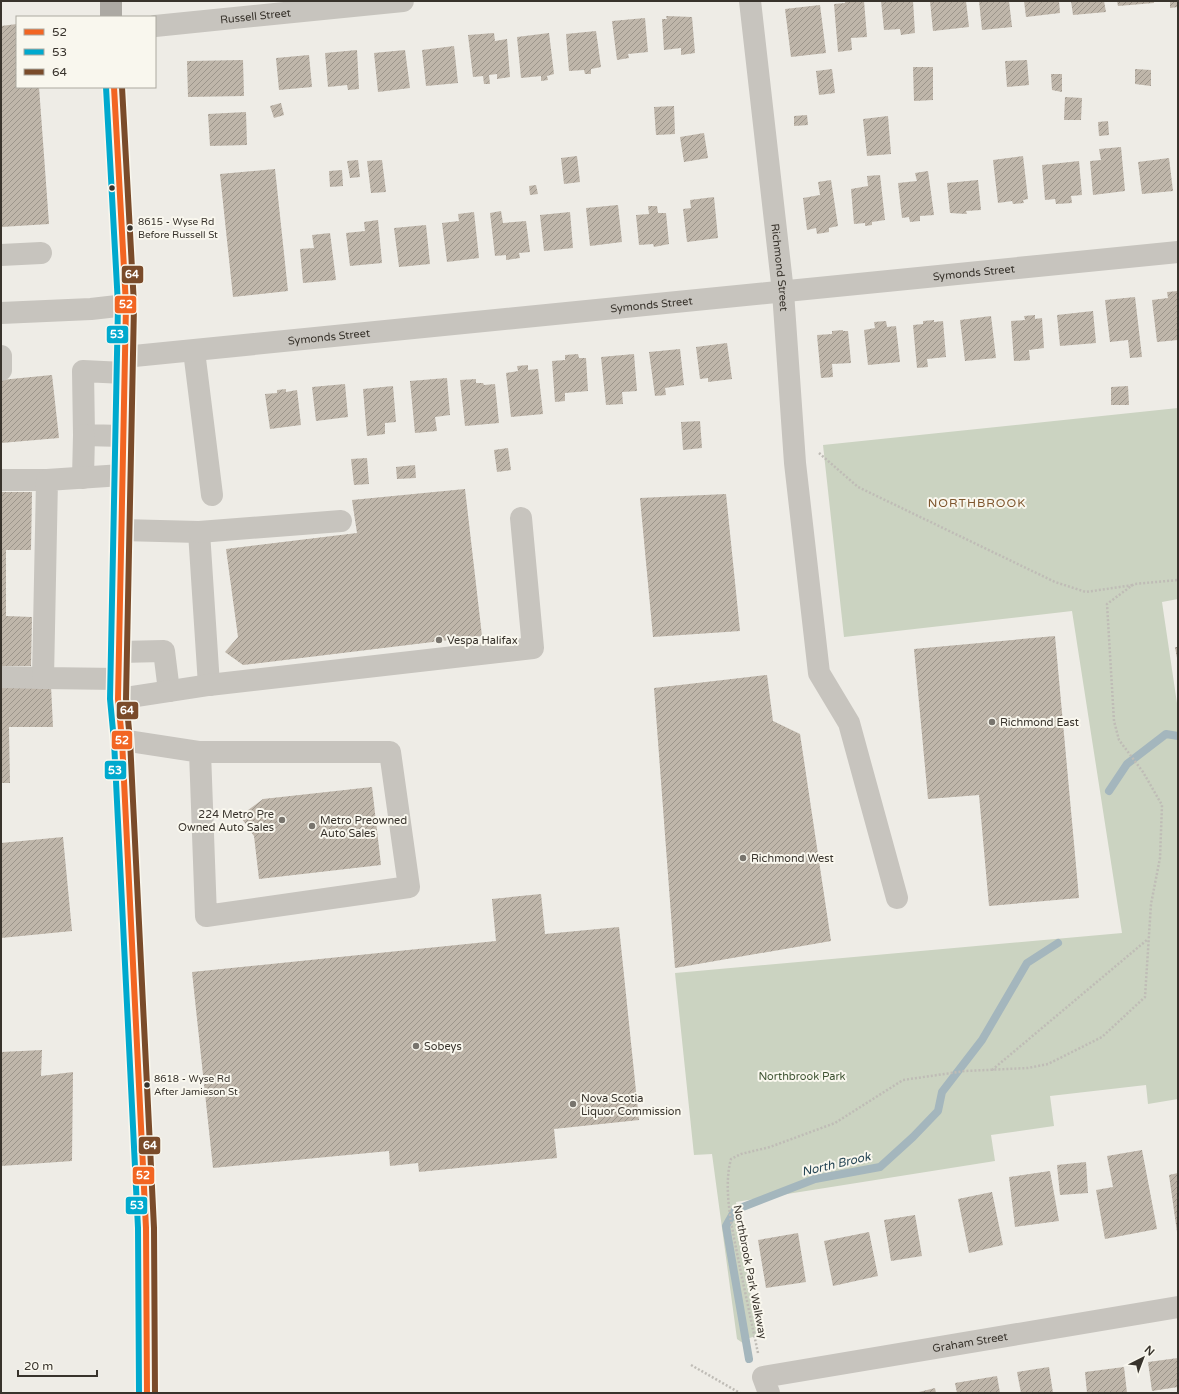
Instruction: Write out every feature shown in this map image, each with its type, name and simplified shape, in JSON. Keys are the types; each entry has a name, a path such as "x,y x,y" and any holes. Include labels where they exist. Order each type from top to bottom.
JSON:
{"main road":[{"path":"111,1 111,16"},
{"path":"114,88 126,305 122,436 118,689 122,740 146,1228 147,1393"}],"street":[{"name":"Russell Street","path":"156,26 403,1"},
{"name":"Richmond Street","path":"750,1 783,292 792,431 818,673 849,723 897,898"},
{"name":"Symonds Street","path":"84,435 83,371 124,365 194,351 1178,252"},
{"path":"1,256 41,253"},
{"path":"1,313 91,309 126,305"},
{"path":"194,351 212,495"},
{"path":"1,356 1,370"},
{"path":"83,478 84,435 122,436"},
{"path":"1,480 47,480 122,476"},
{"path":"43,678 47,480"},
{"path":"1,677 43,678 118,689 169,691 209,685 533,648 521,518"},
{"path":"121,530 199,532 341,521"},
{"path":"199,532 209,685"},
{"path":"119,652 164,651 169,691"},
{"path":"122,740 200,752 390,752 409,887 206,916 200,752"},
{"name":"Graham Street","path":"766,1385 1178,1307"}],"path":[{"path":"792,431 858,487 1055,582 1086,592 1134,584 1178,580"},
{"path":"992,1070 1028,1068 1048,1064 1102,1038 1145,997 1151,904 1160,858 1162,805 1143,772 1119,740 1114,721 1107,604 1134,584"},
{"path":"992,1070 1148,939"},
{"name":"Northbrook Park Walkway","path":"766,1385 728,1198 731,1159 741,1154 770,1147 835,1123 903,1080 934,1075 942,1076 965,1071 992,1070"},
{"path":"691,1365 740,1393"}],"green space":[{"name":"Northbrook Park","path":"1178,408 1178,599 1162,602 1178,710 1178,1099 1148,1104 1146,1085 1050,1096 1054,1126 991,1135 995,1161 736,1202 757,1336 749,1338 750,1348 737,1339 712,1154 694,1155 675,973 1122,933 1072,611 844,637 823,445"}],"building":[{"path":"845,1 864,1 867,37 851,38 852,50 838,52 834,4 845,3"},
{"path":"881,1 913,1 915,33 901,35 900,29 884,30"},
{"path":"930,1 966,1 969,27 933,31"},
{"path":"979,1 1009,1 1012,27 982,30"},
{"path":"1024,1 1059,1 1060,13 1026,17"},
{"path":"1071,1 1104,1 1106,12 1073,15"},
{"path":"1117,1 1154,1 1154,3 1118,6"},
{"path":"1170,1 1178,1 1178,7 1170,8"},
{"path":"820,5 826,53 791,57 785,9"},
{"path":"666,16 692,17 695,53 681,55 681,48 664,50 662,19 667,19"},
{"path":"645,18 648,52 628,54 629,58 617,60 612,21"},
{"path":"16,24 16,88 39,88 49,224 1,227 1,26"},
{"path":"596,31 601,67 591,69 591,74 585,74 584,70 569,71 566,34"},
{"path":"494,33 495,41 507,39 510,77 497,79 497,74 489,75 490,84 484,84 483,76 473,77 468,35"},
{"path":"549,33 554,74 547,76 548,80 541,81 541,76 521,78 517,37"},
{"path":"454,46 458,83 426,86 422,50"},
{"path":"357,50 359,89 348,90 347,85 328,87 325,53"},
{"path":"405,50 410,88 378,92 374,53"},
{"path":"309,55 312,87 279,90 276,58"},
{"path":"243,60 244,96 188,97 187,61"},
{"path":"1027,60 1029,85 1007,87 1005,61"},
{"path":"913,67 933,67 933,100 914,101"},
{"path":"832,69 835,93 819,95 816,71"},
{"path":"1135,69 1151,70 1151,86 1135,84"},
{"path":"1051,74 1062,74 1062,92 1052,90"},
{"path":"1065,97 1082,98 1081,120 1064,120"},
{"path":"281,103 284,115 274,118 270,106"},
{"path":"674,106 675,134 656,135 654,107"},
{"path":"246,112 247,145 210,146 208,114"},
{"path":"807,115 808,125 794,126 794,116"},
{"path":"888,116 891,154 867,156 863,119"},
{"path":"1108,121 1109,135 1099,136 1098,122"},
{"path":"704,133 708,158 684,162 680,137"},
{"path":"1121,147 1125,191 1093,195 1090,161 1101,160 1099,149"},
{"path":"577,156 580,182 564,184 561,158"},
{"path":"1023,156 1028,199 1023,200 1024,203 1013,204 1012,201 998,203 993,160"},
{"path":"1169,158 1173,191 1142,194 1138,162"},
{"path":"358,160 360,177 350,178 347,161"},
{"path":"382,160 386,192 371,193 367,161"},
{"path":"1079,161 1082,195 1071,196 1072,203 1056,204 1055,199 1045,200 1042,165"},
{"path":"275,169 288,291 233,297 220,174"},
{"path":"342,170 343,186 330,187 329,171"},
{"path":"928,171 934,215 920,216 920,221 910,222 909,217 902,218 898,183 917,181 915,173"},
{"path":"880,175 885,220 872,222 872,225 865,226 865,223 854,224 851,189 868,186 867,176"},
{"path":"831,180 838,226 829,228 829,232 817,234 816,228 807,230 803,198 820,195 818,182"},
{"path":"978,180 981,210 966,211 967,214 950,213 947,183"},
{"path":"536,185 538,194 530,195 529,186"},
{"path":"714,197 718,238 687,242 683,209 691,208 690,200"},
{"path":"618,205 622,242 590,246 586,208"},
{"path":"648,206 657,206 658,213 666,213 669,244 654,247 653,244 639,245 636,215 649,214"},
{"path":"501,211 503,223 526,221 530,252 519,253 520,258 506,260 506,255 495,256 490,213"},
{"path":"474,212 479,258 447,262 442,223 459,221 458,214"},
{"path":"570,212 573,248 544,251 540,215"},
{"path":"378,220 382,263 350,266 346,233 365,231 364,222"},
{"path":"426,225 430,264 399,267 394,228"},
{"path":"330,233 336,280 303,283 300,249 314,248 312,235"},
{"path":"1178,291 1178,340 1157,342 1152,300 1168,298 1167,292"},
{"path":"1135,297 1142,357 1130,358 1128,340 1110,342 1105,300"},
{"path":"1093,311 1096,343 1060,346 1057,315"},
{"path":"1035,315 1035,319 1042,318 1044,348 1029,350 1030,360 1014,361 1011,321 1025,320 1024,316"},
{"path":"991,316 996,358 965,361 960,320"},
{"path":"934,320 934,322 943,321 946,357 927,359 928,367 917,368 913,325 923,324 923,321"},
{"path":"886,321 887,327 896,326 900,362 868,365 864,330 875,328 874,322"},
{"path":"832,331 848,331 851,363 832,364 833,377 821,378 817,335 832,334"},
{"path":"727,343 732,379 708,382 708,378 700,379 696,347"},
{"path":"680,349 684,385 665,388 666,395 655,396 649,352"},
{"path":"578,354 579,358 586,358 588,391 565,393 565,401 555,402 552,361 565,360 565,355"},
{"path":"634,354 637,391 622,392 623,404 606,405 601,357"},
{"path":"528,365 528,370 538,369 543,414 511,417 506,373 518,371 517,366"},
{"path":"52,375 59,438 1,443 1,380"},
{"path":"447,378 450,415 435,417 437,431 415,433 410,381"},
{"path":"476,379 476,383 483,383 484,385 495,384 499,423 465,426 460,380"},
{"path":"345,384 348,417 316,421 312,387"},
{"path":"393,386 396,422 385,423 385,434 367,436 363,389"},
{"path":"1128,386 1129,405 1111,405 1111,387"},
{"path":"286,389 286,392 297,390 301,425 270,429 265,394 277,393 277,390"},
{"path":"700,421 702,448 683,450 681,422"},
{"path":"508,448 511,470 497,472 494,450"},
{"path":"367,458 369,484 354,485 351,459"},
{"path":"415,465 416,478 397,479 396,467"},
{"path":"465,489 482,636 243,665 225,652 238,637 226,549 357,533 352,500"},
{"path":"1,492 32,492 31,550 6,550 6,616 32,617 31,666 1,666"},
{"path":"726,494 740,631 653,637 640,498"},
{"name":"Richmond East","path":"1055,636 1079,898 989,906 979,795 928,799 914,649"},
{"path":"1175,647 1178,647 1178,658 1177,658"},
{"name":"Richmond West","path":"767,675 773,721 800,734 831,941 675,968 654,688"},
{"path":"51,686 53,727 9,727 10,783 1,783 1,687"},
{"name":"Metro Preowned Auto Sales","path":"372,787 381,865 259,879 254,836 240,816 263,799"},
{"path":"63,837 72,931 1,938 1,843"},
{"name":"Sobeys","path":"541,894 545,934 619,927 639,1120 554,1129 557,1158 419,1172 418,1163 390,1166 389,1151 213,1168 192,972 496,941 492,899"},
{"path":"42,1050 41,1076 73,1072 72,1161 1,1166 1,1052"},
{"path":"1142,1150 1157,1229 1105,1239 1096,1190 1113,1187 1107,1156"},
{"path":"1086,1162 1088,1193 1060,1195 1057,1165"},
{"path":"1050,1171 1059,1221 1015,1227 1009,1177"},
{"path":"1178,1173 1178,1232 1177,1232 1169,1175"},
{"path":"992,1192 1003,1245 969,1253 958,1199"},
{"path":"915,1215 922,1256 891,1261 884,1220"},
{"path":"869,1232 878,1276 833,1286 824,1241"},
{"path":"798,1233 806,1282 766,1288 758,1240"},
{"path":"1178,1358 1178,1387 1152,1391 1148,1362"},
{"path":"1049,1367 1053,1393 1021,1393 1017,1372"},
{"path":"1124,1367 1127,1393 1087,1393 1085,1372"},
{"path":"997,1376 1000,1393 957,1393 955,1383"},
{"path":"935,1388 936,1393 919,1393 919,1392"}],"waterway":[{"name":"North Brook","path":"1109,791 1127,764 1166,734 1178,736"},
{"name":"North Brook","path":"749,1359 726,1226 735,1210 815,1179 880,1167 913,1137 938,1111 942,1092 982,1040 1027,963 1058,943"}],"transit line":[{"name":"53","path":"106,88 118,305 110,699 114,741 138,1228 139,1393"},
{"name":"52","path":"114,88 126,305 118,699 122,740 146,1228 147,1393"},
{"name":"64","path":"122,88 134,305 126,699 130,740 154,1228 155,1393"}],"place":[{"name":"8615 - Wyse Rd Before Russell St","path":"130,228"},
{"name":"Vespa Halifax","path":"439,640"},
{"name":"Richmond East","path":"992,722"},
{"name":"224 Metro Pre Owned Auto Sales","path":"282,820"},
{"name":"Metro Preowned Auto Sales","path":"312,826"},
{"name":"Richmond West","path":"743,858"},
{"name":"Sobeys","path":"416,1046"},
{"name":"8618 - Wyse Rd After Jamieson St","path":"147,1085"},
{"name":"Nova Scotia Liquor Commission","path":"573,1104"}],"district":[{"name":"NORTHBROOK","path":"977,503"}]}
